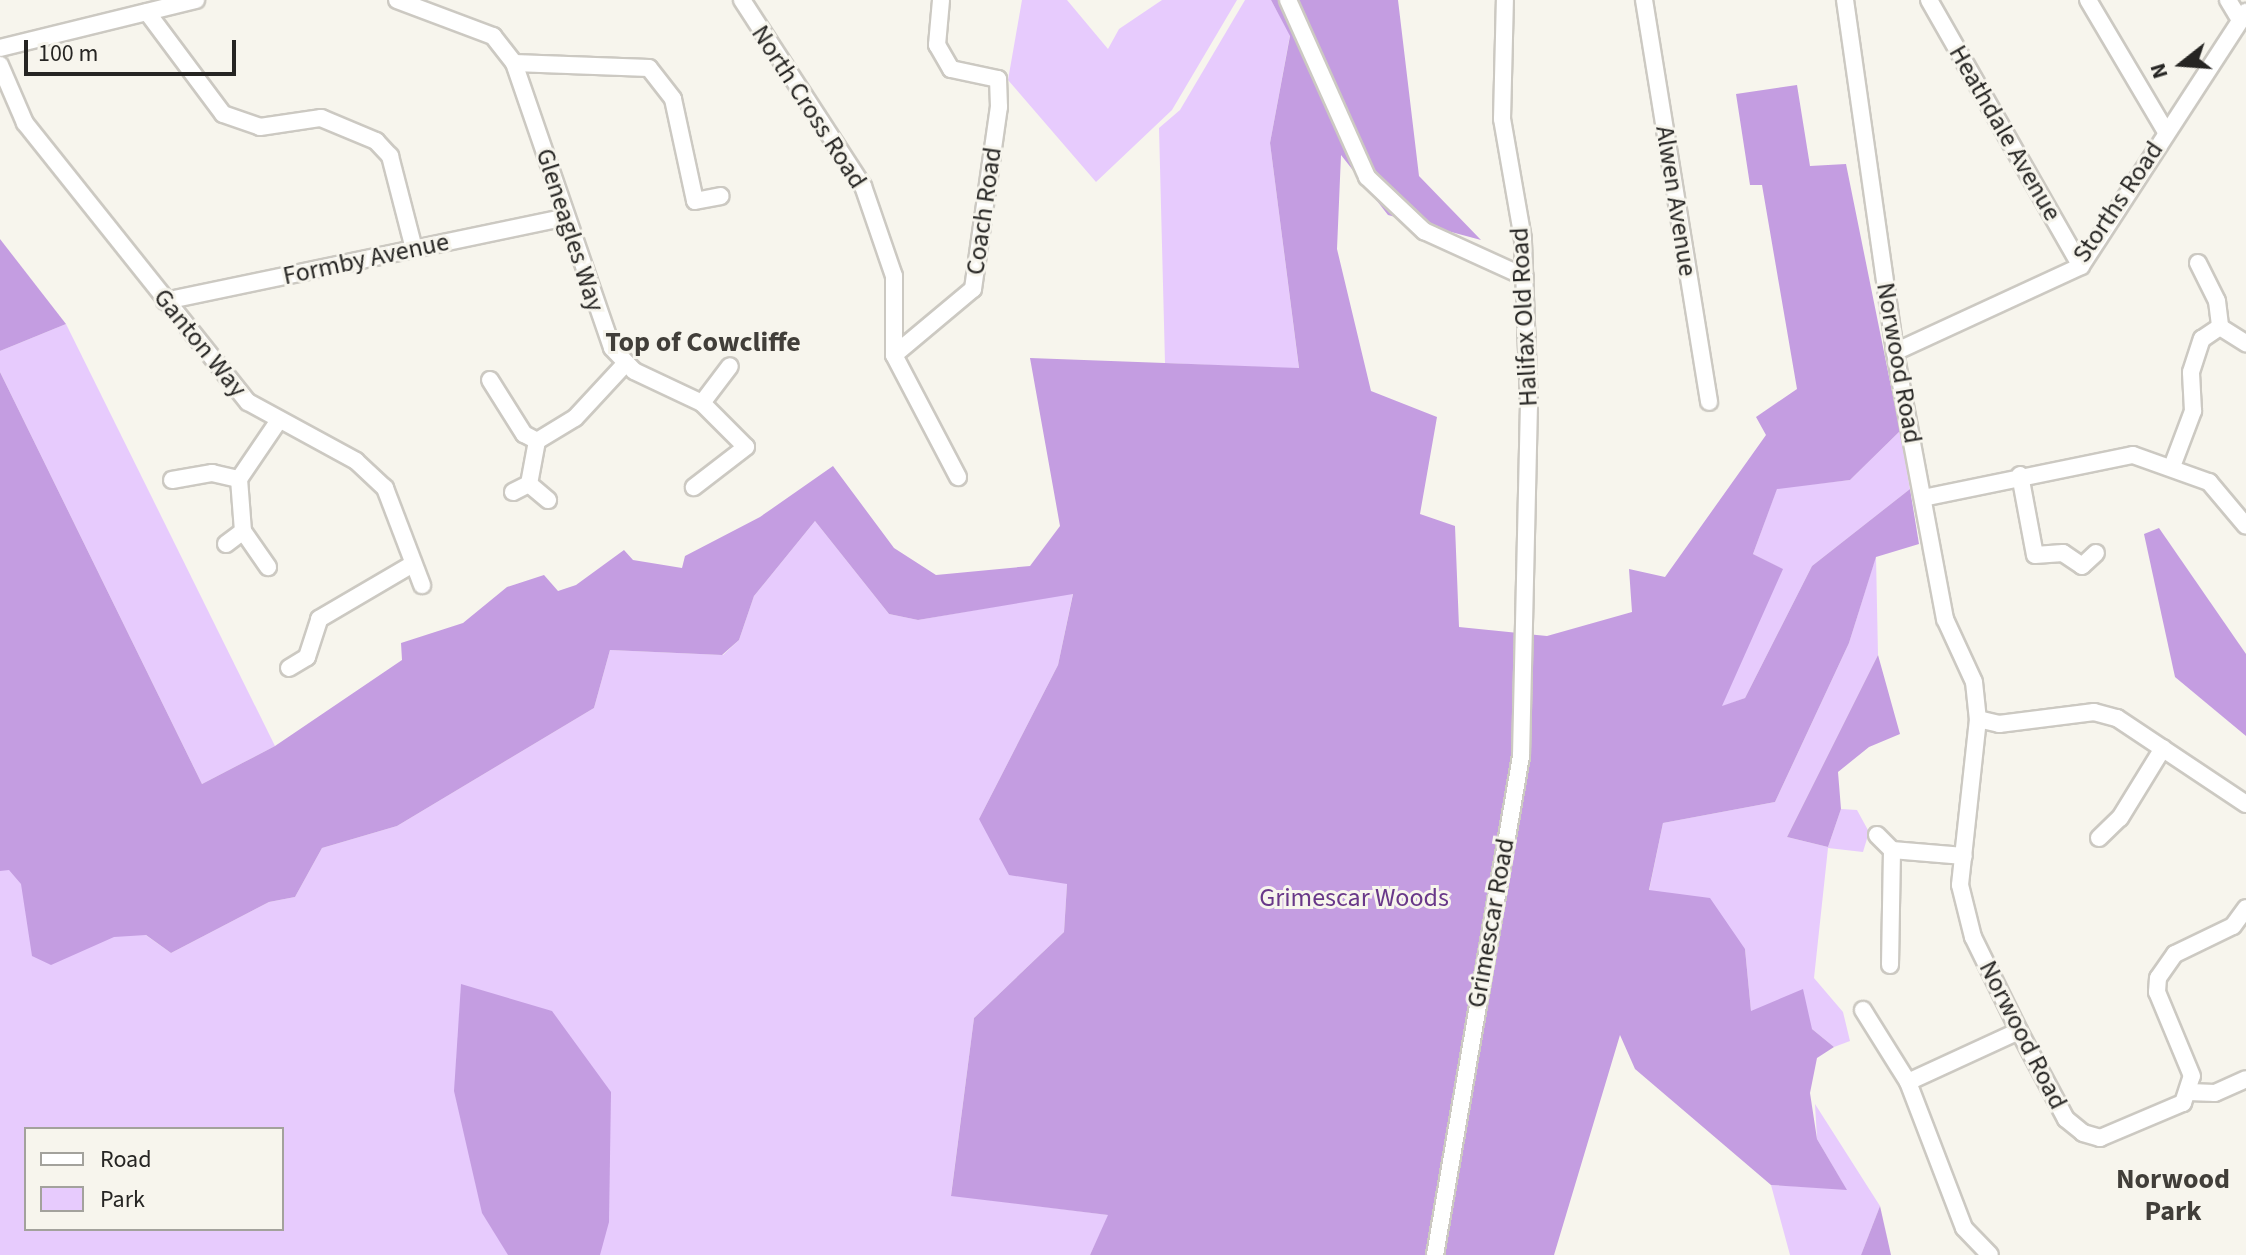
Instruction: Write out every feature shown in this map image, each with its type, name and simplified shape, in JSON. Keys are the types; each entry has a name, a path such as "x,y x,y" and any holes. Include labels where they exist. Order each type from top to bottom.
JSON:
{"street":[{"path":"0,48 196,0"},
{"name":"Gleneagles Way","path":"397,0 421,4 493,36 514,63 603,331 625,364 702,403 746,447 694,487"},
{"name":"North Cross Road","path":"742,0 863,186 894,276 894,355"},
{"name":"Coach Road","path":"894,355 973,289 998,79 951,69 937,45 941,0"},
{"path":"1288,0 1367,177 1424,231 1525,277"},
{"name":"Halifax Old Road","path":"1505,0 1502,119 1525,277 1529,588"},
{"name":"Alwen Avenue","path":"1644,0 1709,402"},
{"name":"Norwood Road","path":"1845,0 1895,352 1945,619 1974,682 1978,719 1960,885 1973,937 2066,1119 2083,1133 2100,1138 2161,1116 2189,1092"},
{"name":"Heathdale Avenue","path":"1929,0 2081,266"},
{"path":"2088,0 2166,132"},
{"path":"2228,0 2243,16"},
{"path":"147,12 223,114 260,127 321,118 376,141 390,156 414,249"},
{"name":"Storths Road","path":"1895,352 2081,266 2243,16"},
{"path":"514,63 649,68 669,87 695,201 721,196"},
{"name":"Ganton Way","path":"0,65 25,123 248,402 277,423 376,476 393,500 411,565 422,585"},
{"name":"Formby Avenue","path":"165,301 566,217"},
{"path":"2198,263 2217,301 2220,327"},
{"path":"2220,327 2246,343"},
{"path":"2173,464 2193,411 2191,372 2202,339 2220,327"},
{"path":"894,355 958,477"},
{"path":"529,484 537,441 586,409 625,364"},
{"path":"702,403 730,366"},
{"path":"490,380 524,434 537,441"},
{"path":"268,567 243,531 239,479 277,423"},
{"path":"1923,498 2020,475 2133,455 2173,464 2209,482 2246,526"},
{"path":"172,480 212,473 239,479"},
{"path":"2020,475 2035,555 2063,553 2082,566 2096,553"},
{"path":"513,492 529,484"},
{"path":"529,484 548,500"},
{"path":"226,544 243,531"},
{"path":"289,668 312,660 319,619 411,565"},
{"name":"Grimescar Road","path":"1435,1255 1521,756 1529,588"},
{"path":"1978,719 1999,724 2094,712 2163,748 2246,804"},
{"path":"2099,838 2120,818 2163,748"},
{"path":"1877,835 1892,850 1964,856"},
{"path":"1890,965 1892,850"},
{"path":"2246,908 2233,926 2175,954 2158,978 2157,992 2188,1060 2189,1092 2215,1093 2246,1079"},
{"path":"1863,1010 1908,1082 1936,1171 1962,1210 1964,1228 1990,1255"},
{"path":"1908,1082 2019,1031"}],"green space":[{"path":"1022,0 1067,0 1108,49 1119,29 1162,0 1237,0 1172,110 1096,182 1008,80"},
{"path":"1245,0 1271,0 1290,35 1270,143 1299,369 1165,363 1159,128 1180,110"},
{"name":"Grimescar Woods","path":"1271,0 1398,0 1419,176 1481,240 1388,215 1341,155 1337,249 1371,391 1437,417 1420,514 1455,526 1459,627 1547,636 1632,612 1629,569 1665,577 1766,435 1756,417 1797,389 1762,185 1750,185 1736,94 1797,85 1810,166 1846,164 1900,431 1850,480 1777,489 1753,554 1783,569 1722,706 1745,698 1812,566 1910,489 1919,544 1876,557 1849,643 1775,802 1663,823 1649,890 1710,898 1745,949 1751,1011 1803,989 1812,1029 1834,1047 1817,1058 1810,1093 1817,1139 1847,1190 1771,1185 1635,1069 1620,1035 1554,1255 1090,1255 1108,1215 951,1196 974,1018 1064,932 1067,884 1009,875 979,819 1058,665 1073,594 918,620 889,614 815,521 754,596 739,640 722,655 610,650 594,708 397,826 322,848 295,897 269,902 171,953 146,935 114,937 51,965 32,956 21,884 9,870 0,871 0,372 202,784 275,746 402,660 401,643 463,623 507,587 544,575 558,591 576,585 624,550 633,560 682,568 685,556 760,517 833,466 894,548 936,575 1030,566 1060,526 1030,358 1299,368 1270,143 1290,36"},
{"path":"0,239 66,324 0,351"},
{"path":"66,324 275,746 202,784 0,372 0,351"},
{"path":"1900,431 1910,489 1812,566 1745,698 1721,707 1782,569 1753,554 1777,488 1850,480"},
{"path":"815,521 889,614 918,620 1073,593 1058,665 979,819 1067,884 1064,932 974,1018 951,1195 1109,1215 1090,1255 0,1255 0,681 95,899 171,953 269,902 295,897 322,848 397,826 594,708 610,650 723,655 739,640 754,596"},
{"path":"2159,528 2246,654 2246,736 2175,677 2144,534"},
{"path":"1876,556 1878,655 1787,837 1828,847 1841,809 1857,810 1869,832 1863,852 1828,848 1814,978 1843,1012 1850,1041 1834,1047 1812,1029 1751,1011 1745,949 1649,891 1663,823 1775,802 1849,643"},
{"path":"1878,655 1900,734 1869,747 1838,772 1841,809 1828,847 1787,837"},
{"path":"461,984 552,1011 611,1092 609,1222 600,1255 508,1255 482,1213 454,1091"},
{"path":"1815,1104 1880,1206 1861,1255 1790,1255 1771,1185 1846,1189 1817,1139"},
{"path":"1880,1206 1891,1255 1861,1255"}],"district":[{"name":"Top of Cowcliffe","path":"703,342"},
{"name":"Norwood Park","path":"2173,1195"}]}
